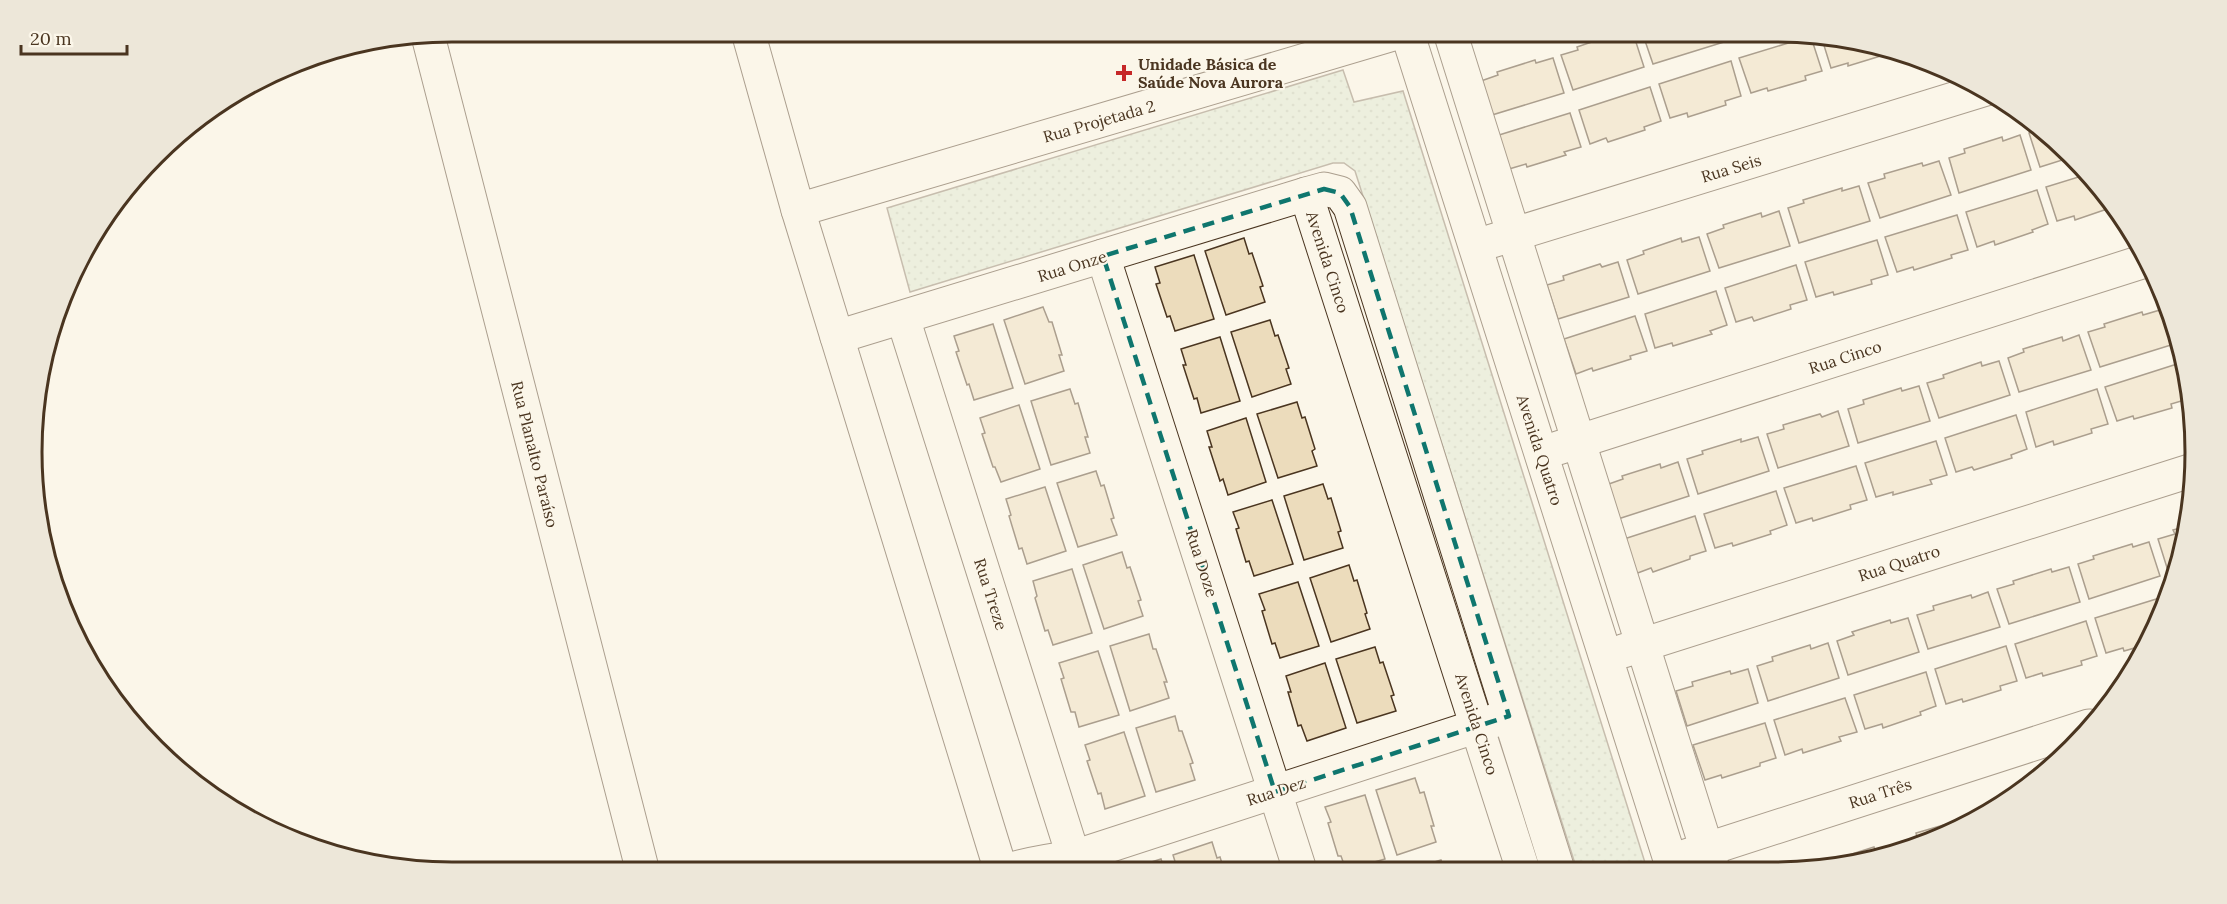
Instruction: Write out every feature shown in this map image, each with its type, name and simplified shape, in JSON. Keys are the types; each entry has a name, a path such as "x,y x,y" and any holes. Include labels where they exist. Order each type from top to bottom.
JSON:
{"street":[{"path":"751,42 798,210 1000,862"},
{"name":"Rua Projetada 2","path":"798,210 1366,42"},
{"name":"Avenida Quatro","path":"1410,42 1671,862"},
{"path":"1453,42 1710,859"},
{"name":"Rua Planalto Paraíso","path":"430,43 640,862"},
{"name":"Rua Seis","path":"1476,247 1973,93"},
{"name":"Avenida Cinco","path":"1520,862 1306,194 1324,189 1340,192 1350,207 1555,862"},
{"name":"Rua Onze","path":"837,337 1306,194"},
{"name":"Rua Doze","path":"1102,256 1297,862"},
{"name":"Rua Cinco","path":"1541,453 2139,263"},
{"name":"Rua Treze","path":"903,318 1075,862"},
{"name":"Rua Quatro","path":"1606,657 2184,473"},
{"name":"Rua Dez","path":"1082,862 1275,792 1509,716"},
{"name":"Rua Três","path":"1691,862 1710,859 2075,731"}],"highlighted area":[{"path":"1324,189 1340,193 1350,207 1509,716 1275,792 1103,256"}],"green space":[{"path":"1343,70 1354,102 1403,91 1645,862 1574,862 1355,171 1344,163 1333,163 910,292 887,208"}],"building":[{"path":"1592,42 1636,42 1644,67 1573,90 1561,55 1578,50 1577,47"},
{"path":"1645,42 1724,42 1653,64"},
{"path":"1790,43 1813,44 1822,71 1805,76 1806,80 1768,91 1767,88 1751,93 1739,58"},
{"path":"1824,45 1881,56 1848,66 1848,63 1831,68"},
{"path":"1553,58 1564,93 1492,115 1481,81 1498,75 1497,72 1535,60 1536,63"},
{"path":"1731,61 1741,96 1725,101 1726,105 1688,117 1687,113 1670,118 1659,84"},
{"path":"1650,87 1661,121 1644,127 1645,130 1608,142 1606,138 1590,144 1579,110"},
{"path":"1570,113 1581,147 1564,152 1566,155 1527,167 1526,164 1509,169 1499,135"},
{"path":"2031,132 2063,160 2040,167 2029,133"},
{"path":"2020,135 2031,170 1959,193 1949,158 1965,153 1964,149 2002,137 2003,141"},
{"path":"1939,161 1951,195 1880,218 1868,183 1885,178 1884,174 1922,163 1923,166"},
{"path":"2078,177 2106,210 2075,220 2074,216 2057,221 2046,187"},
{"path":"1859,186 1870,221 1799,243 1788,208 1804,203 1803,200 1842,188 1842,191"},
{"path":"2037,190 2048,224 2032,230 2033,232 1995,245 1994,241 1977,247 1966,212"},
{"path":"1779,211 1790,246 1719,268 1707,234 1724,228 1723,225 1761,213 1762,217"},
{"path":"1957,215 1968,250 1951,255 1952,258 1914,270 1913,267 1897,272 1885,237"},
{"path":"1699,237 1710,271 1638,294 1627,260 1644,254 1643,251 1681,238 1682,242"},
{"path":"1244,238 1249,254 1252,253 1263,286 1260,287 1265,302 1226,315 1205,251"},
{"path":"1877,240 1888,275 1871,280 1872,284 1834,295 1833,292 1816,297 1805,262"},
{"path":"1194,255 1214,319 1175,331 1170,316 1167,317 1156,284 1160,283 1155,267"},
{"path":"1618,262 1629,297 1558,319 1547,285 1564,280 1563,276 1600,264 1602,267"},
{"path":"1796,265 1807,300 1790,305 1791,309 1754,321 1752,317 1736,322 1725,288"},
{"path":"1716,291 1727,325 1710,331 1712,334 1673,346 1672,343 1655,348 1645,314"},
{"path":"1043,307 1049,322 1052,322 1062,355 1059,355 1064,371 1025,384 1004,320"},
{"path":"2159,310 2171,345 2100,367 2088,332 2105,327 2104,324 2142,312 2143,315"},
{"path":"1635,316 1647,351 1630,356 1631,359 1576,374 1564,339"},
{"path":"1270,320 1275,336 1278,335 1289,368 1286,369 1291,384 1252,397 1231,332"},
{"path":"993,324 1013,388 974,400 956,352 959,351 954,336"},
{"path":"2079,335 2091,370 2019,392 2008,358 2024,352 2023,349 2062,337 2063,341"},
{"path":"1220,337 1240,401 1201,413 1183,365 1186,365 1181,349"},
{"path":"1999,361 2010,395 1939,418 1927,383 1981,362 1982,366"},
{"path":"2175,365 2181,401 2171,404 2172,408 2134,419 2133,416 2117,421 2105,387"},
{"path":"1919,386 1930,421 1858,443 1848,409 1864,404 1863,400 1901,388 1902,391"},
{"path":"1070,389 1075,404 1078,403 1090,453 1051,465 1031,401"},
{"path":"2097,389 2108,424 2091,429 2092,433 2054,445 2053,441 2036,447 2026,412"},
{"path":"1297,402 1302,418 1305,417 1315,449 1312,451 1317,466 1278,478 1257,414"},
{"path":"1019,405 1040,469 1001,482 993,467 982,434 985,433 980,418"},
{"path":"1838,411 1849,446 1778,468 1767,434 1784,429 1783,425 1820,414 1822,417"},
{"path":"2016,415 2027,449 2011,455 2012,458 1974,470 1972,467 1956,472 1945,438"},
{"path":"1246,418 1266,482 1228,495 1223,479 1220,481 1209,447 1212,447 1207,431"},
{"path":"1758,437 1769,471 1698,494 1687,459 1703,454 1702,451 1741,439 1741,442"},
{"path":"1936,441 1947,475 1930,480 1932,484 1893,495 1893,492 1876,497 1865,463"},
{"path":"1678,462 1689,496 1618,519 1606,485 1623,479 1622,476 1660,464 1661,468"},
{"path":"1856,466 1867,500 1850,505 1851,509 1813,521 1812,518 1796,523 1784,488"},
{"path":"1096,471 1101,486 1104,485 1117,535 1078,547 1057,483"},
{"path":"1323,484 1328,499 1331,498 1341,531 1338,532 1343,548 1304,560 1284,496"},
{"path":"1045,487 1066,551 1027,564 1022,548 1019,549 1006,499"},
{"path":"1776,491 1787,525 1770,531 1771,534 1733,546 1732,543 1715,548 1704,514"},
{"path":"1272,500 1293,564 1254,576 1249,561 1246,562 1233,512"},
{"path":"1695,516 1706,551 1653,572 1651,568 1635,574 1624,539"},
{"path":"2178,529 2168,569 2158,539 2175,534 2173,530"},
{"path":"2149,542 2160,576 2089,599 2078,564 2094,559 2093,556 2132,544 2133,547"},
{"path":"1122,552 1127,568 1130,567 1141,600 1138,601 1143,616 1104,629 1083,565"},
{"path":"1349,565 1354,581 1357,580 1370,629 1331,642 1310,578"},
{"path":"2069,567 2080,602 2009,624 1997,589 2014,584 2013,581 2051,569 2052,572"},
{"path":"1072,569 1092,633 1053,645 1048,630 1045,631 1035,598 1037,596 1033,581"},
{"path":"1298,582 1319,646 1280,658 1275,643 1272,644 1259,594"},
{"path":"1988,592 2000,627 1928,649 1917,615 1934,610 1933,606 1971,595 1972,598"},
{"path":"2158,599 2135,648 2124,651 2123,648 2106,653 2095,618"},
{"path":"1908,618 1919,652 1848,675 1837,641 1854,635 1852,632 1890,620 1891,623"},
{"path":"2086,621 2097,656 2081,661 2082,665 2043,676 2042,673 2026,678 2015,644"},
{"path":"1149,634 1167,682 1164,682 1169,698 1130,711 1110,646"},
{"path":"1828,643 1839,678 1768,701 1757,666 1773,661 1772,657 1810,645 1811,649"},
{"path":"2006,646 2017,681 2000,686 2001,690 1963,702 1962,699 1946,704 1935,669"},
{"path":"1375,647 1380,663 1383,662 1394,695 1391,696 1396,711 1357,723 1336,659"},
{"path":"1098,651 1119,715 1079,727 1075,712 1071,712 1061,679 1064,678 1059,663"},
{"path":"1325,663 1346,728 1307,741 1301,725 1298,726 1286,676"},
{"path":"1748,669 1758,703 1687,726 1676,691 1693,686 1692,682 1730,671 1731,674"},
{"path":"1926,672 1936,706 1920,712 1921,715 1883,728 1882,724 1865,729 1854,695"},
{"path":"1845,698 1857,732 1839,737 1841,741 1803,753 1802,749 1785,755 1774,720"},
{"path":"1175,716 1193,763 1190,764 1195,780 1156,792 1136,728"},
{"path":"1765,723 1776,758 1760,763 1760,766 1722,778 1721,775 1705,780 1693,745"},
{"path":"1124,732 1145,796 1105,809 1101,793 1098,794 1087,761 1090,760 1085,745"},
{"path":"1415,778 1420,793 1424,792 1436,842 1397,855 1376,790"},
{"path":"1365,795 1385,859 1374,862 1343,862 1341,856 1338,856 1328,823 1331,822 1325,807"},
{"path":"1948,824 1917,836 1916,833"},
{"path":"1212,842 1217,858 1220,857 1222,862 1175,862 1173,855"},
{"path":"1874,847 1875,849 1849,855"}],"place":[{"name":"Unidade Básica de Saúde Nova Aurora","path":"1124,73"}]}
